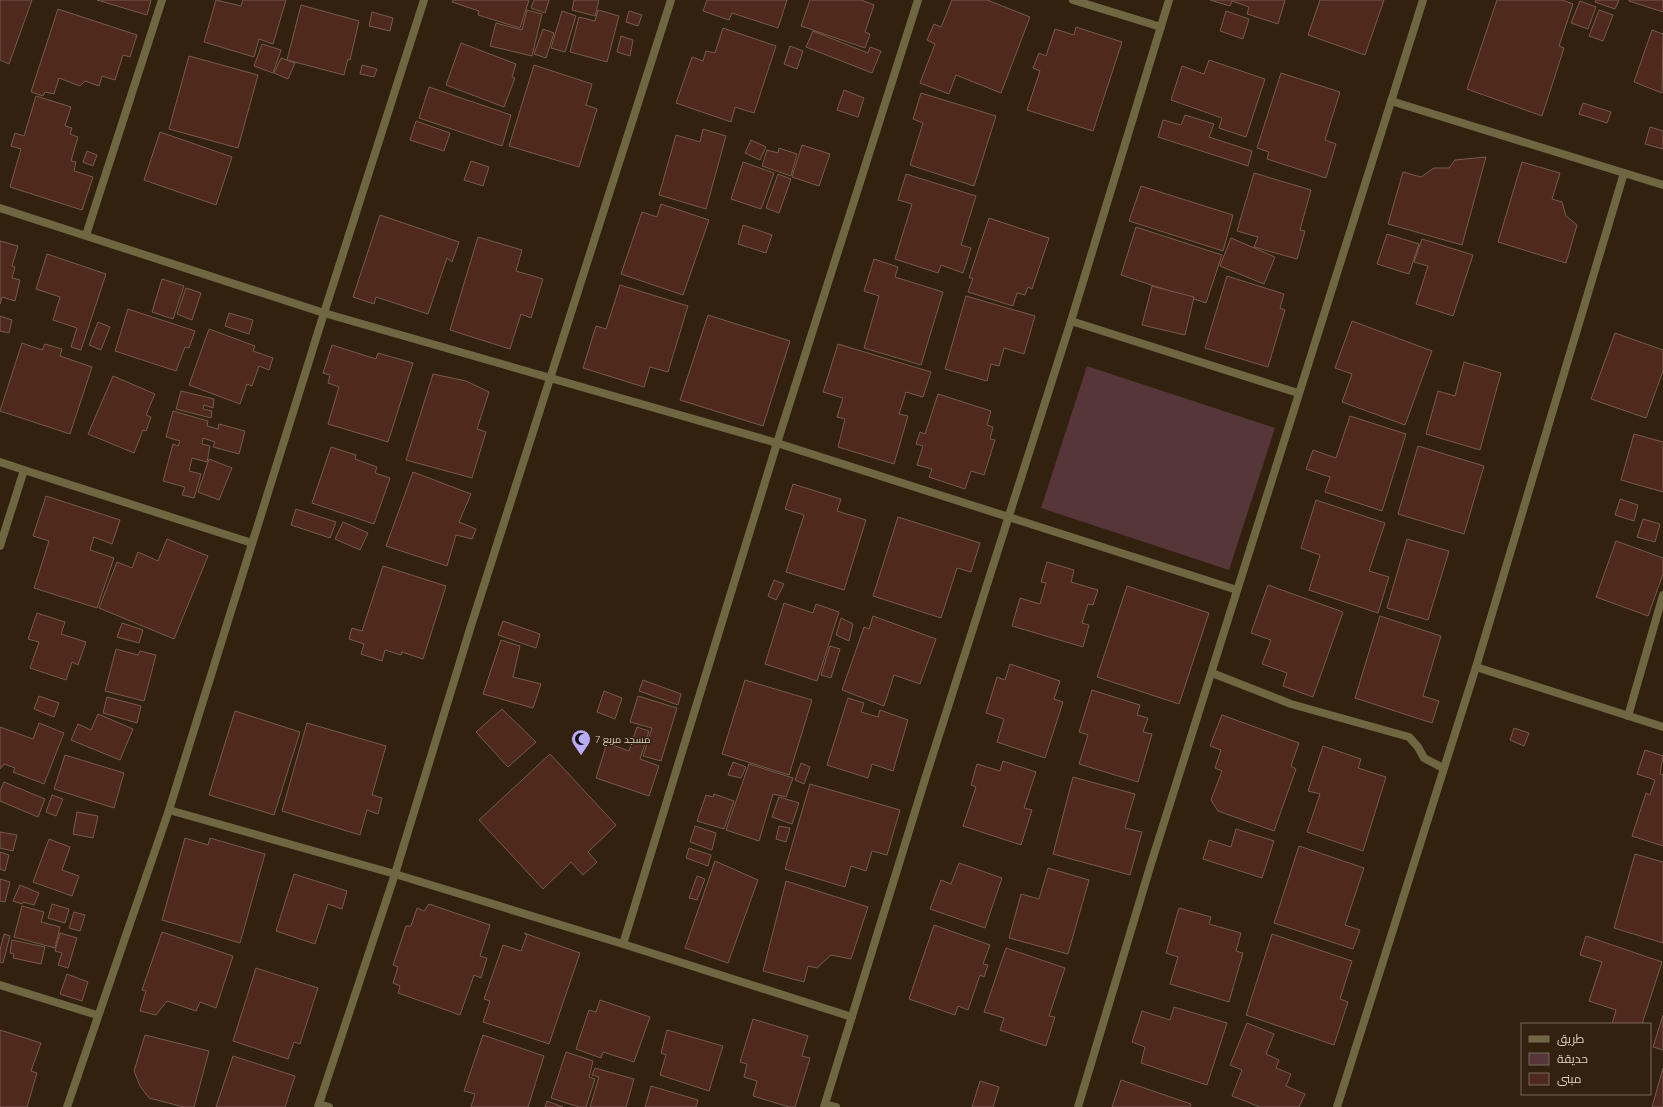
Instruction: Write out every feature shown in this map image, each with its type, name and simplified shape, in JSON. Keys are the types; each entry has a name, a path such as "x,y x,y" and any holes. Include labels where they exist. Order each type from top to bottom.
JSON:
{"street":[{"path":"86,235 162,0"},
{"path":"67,1107 97,1015 169,810 324,313 424,0"},
{"path":"329,1107 318,1106 395,874 470,629 671,0"},
{"path":"623,944 777,443 918,0"},
{"path":"1073,0 1161,27"},
{"path":"836,1107 825,1105 924,783 1071,321 1169,0"},
{"path":"1078,1107 1150,867 1422,0"},
{"path":"1391,101 1663,185"},
{"path":"1337,1107 1442,768 1476,667 1624,173"},
{"path":"0,208 324,313 777,443 1237,590"},
{"path":"1071,321 1298,393"},
{"path":"0,462 252,543"},
{"path":"0,546 24,470"},
{"path":"1628,716 1663,596"},
{"path":"1476,667 1663,727"},
{"path":"1212,673 1291,704 1409,738 1418,747 1424,758 1442,768"},
{"path":"169,810 395,874 623,944 852,1017"},
{"path":"0,985 97,1015"}],"green space":[{"path":"1087,366 1275,428 1229,570 1041,508"}],"building":[{"path":"0,0 32,0 9,64 0,60"},
{"path":"97,0 151,0 147,15"},
{"path":"216,0 241,6 243,0 286,0 273,44 259,39 254,57 204,42"},
{"path":"453,0 529,0 520,28 478,15 479,11 452,2"},
{"path":"534,0 549,0 545,13 531,8"},
{"path":"574,0 599,0 595,16 572,10"},
{"path":"707,0 787,0 778,28 732,13 729,20 703,11"},
{"path":"810,0 861,0 874,5 865,32 870,34 865,48 801,26"},
{"path":"952,0 987,0 1030,17 1001,93 956,75 949,94 920,83 935,44 927,40 934,24 941,27"},
{"path":"1210,0 1285,0 1278,24 1247,14 1249,7 1232,1 1230,6"},
{"path":"1320,0 1384,0 1365,55 1308,35"},
{"path":"1497,0 1562,0 1573,4 1559,46 1564,48 1542,116 1467,89"},
{"path":"1596,0 1619,0 1615,9 1595,2"},
{"path":"1663,0 1663,12 1629,1"},
{"path":"1580,1 1596,7 1588,29 1571,23"},
{"path":"301,5 359,21 350,60 348,59 344,75 287,60"},
{"path":"58,9 137,35 130,57 123,55 115,80 102,76 99,86 85,81 80,86 59,78 54,94 45,92 43,96 31,92"},
{"path":"527,10 542,14 532,56 490,46 496,23 522,30"},
{"path":"598,10 619,16 607,62 570,52 579,17 595,21"},
{"path":"1599,10 1613,15 1603,41 1589,36"},
{"path":"562,11 576,16 565,52 551,48"},
{"path":"629,11 642,15 638,26 626,22"},
{"path":"1226,11 1249,19 1243,39 1220,31"},
{"path":"372,12 393,18 390,31 369,26"},
{"path":"1076,27 1122,42 1093,131 1027,110 1040,71 1033,68 1039,53 1046,56 1055,29 1074,35"},
{"path":"723,28 776,46 754,113 735,107 731,122 676,103 692,57 703,61 706,51 715,53"},
{"path":"543,29 554,33 546,58 534,54"},
{"path":"1652,30 1663,34 1662,93 1634,82"},
{"path":"813,31 868,53 870,47 881,51 872,73 806,47"},
{"path":"621,36 633,40 630,56 617,52"},
{"path":"461,43 516,64 512,77 515,78 504,107 446,85"},
{"path":"262,44 281,50 273,73 254,66"},
{"path":"790,46 803,51 797,69 784,64"},
{"path":"189,56 258,75 238,148 169,129"},
{"path":"281,58 295,63 288,79 274,73"},
{"path":"1209,60 1265,79 1246,137 1219,128 1222,118 1171,100 1182,66 1204,74"},
{"path":"362,65 377,69 374,77 360,74"},
{"path":"534,65 592,84 586,105 597,109 579,167 509,146"},
{"path":"1281,73 1340,92 1325,140 1336,144 1326,178 1267,159 1269,152 1257,148"},
{"path":"429,87 511,115 502,146 419,118"},
{"path":"844,90 864,98 858,117 837,110"},
{"path":"921,93 996,116 974,186 910,165 923,123 913,119"},
{"path":"36,96 71,107 65,126 72,128 70,134 78,137 71,161 76,162 74,171 93,177 82,210 10,187 21,149 11,146 15,133 24,136"},
{"path":"1583,103 1611,112 1607,123 1579,114"},
{"path":"1185,115 1214,124 1209,137 1252,151 1248,166 1158,137 1163,120 1181,125"},
{"path":"416,121 450,133 444,151 410,140"},
{"path":"1650,127 1663,131 1663,149 1645,144"},
{"path":"703,129 726,136 706,209 659,195 676,135 700,142"},
{"path":"160,132 232,157 216,205 144,180"},
{"path":"751,140 766,147 760,160 745,153"},
{"path":"802,145 830,154 819,186 792,177"},
{"path":"779,148 797,154 791,176 762,166 767,150 778,153"},
{"path":"87,151 97,155 93,166 83,162"},
{"path":"1486,157 1462,245 1388,224 1403,172 1421,177 1434,168 1449,168 1455,160"},
{"path":"471,161 489,167 483,186 464,180"},
{"path":"743,162 774,173 761,209 731,199"},
{"path":"1522,162 1560,173 1552,199 1562,202 1566,216 1577,225 1566,263 1498,242"},
{"path":"1254,173 1311,190 1300,230 1305,231 1297,259 1254,247 1258,237 1237,231"},
{"path":"778,174 791,179 779,213 766,208"},
{"path":"906,174 976,196 961,245 971,248 963,273 941,265 938,273 895,259 912,204 898,200"},
{"path":"1141,186 1233,215 1223,251 1129,221"},
{"path":"661,204 709,220 683,295 621,274 642,212 657,217"},
{"path":"380,215 459,242 452,262 447,258 428,314 376,297 374,304 353,297"},
{"path":"989,218 1049,238 1032,289 1028,287 1025,295 1017,293 1013,306 968,292 973,278 969,278"},
{"path":"743,225 772,235 766,253 738,244"},
{"path":"1136,227 1222,255 1206,303 1121,275"},
{"path":"1387,234 1419,244 1409,274 1377,264"},
{"path":"478,237 522,250 516,271 543,279 531,318 521,314 510,349 450,330"},
{"path":"1231,238 1275,257 1264,284 1220,266"},
{"path":"1422,239 1473,255 1453,316 1416,304 1428,266 1414,262"},
{"path":"0,241 18,246 12,266 15,267 12,278 20,280 15,301 2,297 0,304"},
{"path":"47,254 106,274 81,350 71,347 77,328 53,320 60,297 36,289"},
{"path":"874,259 898,267 895,277 943,292 921,365 864,348 879,296 864,291"},
{"path":"1227,276 1284,294 1280,308 1285,310 1268,367 1205,348"},
{"path":"162,279 184,286 173,319 152,312"},
{"path":"620,285 688,306 668,372 650,367 644,387 583,368 596,326 606,329"},
{"path":"1152,286 1194,297 1185,335 1142,325"},
{"path":"186,288 201,293 192,320 177,314"},
{"path":"966,296 1035,316 1024,354 1004,348 999,366 991,364 987,381 945,369"},
{"path":"128,309 195,331 189,348 185,347 176,371 115,351"},
{"path":"229,313 253,320 249,334 225,326"},
{"path":"708,315 790,341 763,426 680,400"},
{"path":"0,316 12,320 9,333 0,331"},
{"path":"1352,321 1432,351 1405,425 1342,402 1352,374 1335,368"},
{"path":"98,322 110,327 101,350 89,345"},
{"path":"209,329 255,346 253,351 273,358 269,370 259,366 252,386 247,384 240,404 189,385"},
{"path":"1615,333 1663,350 1663,371 1646,418 1591,399"},
{"path":"22,343 42,350 45,344 62,349 60,356 92,367 70,434 0,411"},
{"path":"838,344 931,372 923,397 906,392 899,414 908,416 894,464 838,447 845,419 837,417 843,398 823,392"},
{"path":"332,345 376,359 378,353 413,363 388,442 328,424 339,387 328,383 330,375 323,373"},
{"path":"1464,362 1501,373 1480,450 1426,434 1438,391 1455,396"},
{"path":"433,374 466,381 489,392 477,429 486,432 472,478 406,460"},
{"path":"113,376 155,394 146,415 151,417 146,431 143,430 134,453 88,434"},
{"path":"181,391 214,399 213,408 204,405 203,409 212,411 211,418 176,409"},
{"path":"938,394 991,411 987,425 993,427 990,439 995,440 984,475 971,471 965,489 929,477 932,469 917,465 923,446 916,444 920,432 925,434"},
{"path":"173,411 208,421 207,426 218,429 219,424 245,431 239,454 213,447 215,442 203,438 202,444 210,446 207,462 192,458 189,471 201,474 194,498 182,495 185,487 163,481 173,444 178,446 180,441 166,437"},
{"path":"1350,416 1406,434 1382,511 1325,492 1330,477 1306,469 1313,450 1336,458"},
{"path":"1634,434 1663,442 1663,492 1621,480"},
{"path":"1418,446 1484,466 1464,534 1398,514"},
{"path":"331,447 356,455 355,459 377,467 375,473 390,478 374,524 312,503"},
{"path":"209,459 232,468 219,500 198,492"},
{"path":"413,472 471,494 459,522 476,529 472,539 456,535 447,566 386,546"},
{"path":"793,484 841,499 837,511 866,520 844,590 786,572 804,515 785,509"},
{"path":"46,496 120,520 112,544 94,537 90,550 114,558 97,608 34,588 49,541 33,536"},
{"path":"1620,499 1638,505 1634,521 1615,515"},
{"path":"1316,500 1385,523 1369,571 1389,577 1378,613 1309,590 1320,555 1301,548"},
{"path":"296,509 336,522 330,538 291,525"},
{"path":"898,517 980,543 971,572 957,568 941,618 873,596"},
{"path":"1643,519 1660,524 1655,542 1637,537"},
{"path":"343,522 368,533 360,550 335,539"},
{"path":"167,539 208,556 174,639 99,608 117,562 132,568 138,552 158,561"},
{"path":"1407,539 1449,551 1428,620 1387,608"},
{"path":"1616,541 1663,558 1663,574 1648,616 1596,597"},
{"path":"1047,562 1074,570 1071,582 1098,590 1093,605 1088,604 1082,623 1089,625 1083,647 1012,626 1020,598 1040,604 1046,583 1041,582"},
{"path":"383,566 446,586 423,659 402,652 401,655 385,650 382,661 361,654 364,644 349,639 352,628 362,631"},
{"path":"774,580 784,584 776,600 768,596"},
{"path":"1268,585 1343,612 1313,697 1283,686 1287,673 1262,664 1271,640 1251,633"},
{"path":"1127,586 1209,613 1179,704 1097,677"},
{"path":"784,603 813,613 816,604 839,612 817,681 765,664"},
{"path":"37,613 65,622 61,634 86,642 78,665 72,662 66,680 30,668 39,642 28,639"},
{"path":"873,616 936,639 920,684 894,675 884,706 842,690 864,627 869,629"},
{"path":"1380,616 1441,636 1423,696 1439,701 1432,723 1355,698"},
{"path":"841,618 853,624 849,641 836,635"},
{"path":"503,621 540,634 536,648 498,635"},
{"path":"122,623 143,630 139,643 117,637"},
{"path":"501,640 520,646 513,677 541,684 533,708 483,694"},
{"path":"830,646 840,649 831,678 821,675"},
{"path":"116,649 138,655 140,651 156,655 144,701 105,691"},
{"path":"1010,664 1060,681 1054,699 1063,702 1045,758 997,742 1004,719 986,713 997,677 1005,680"},
{"path":"643,680 681,694 678,705 639,691"},
{"path":"745,680 812,700 789,775 722,754"},
{"path":"1092,690 1140,705 1137,715 1148,718 1143,732 1152,734 1138,782 1079,764 1088,735 1079,732"},
{"path":"604,691 622,698 615,719 597,712"},
{"path":"39,696 59,703 54,717 34,709"},
{"path":"638,696 677,708 661,761 643,756 652,728 630,722"},
{"path":"107,697 141,706 137,723 103,713"},
{"path":"848,698 864,703 861,712 878,717 880,710 908,720 893,771 872,764 868,778 827,765"},
{"path":"502,709 536,742 508,767 476,732"},
{"path":"235,711 300,732 274,815 209,795"},
{"path":"98,714 133,729 120,760 71,740 78,724 91,730"},
{"path":"1222,715 1299,743 1291,766 1296,769 1274,831 1218,811 1211,800 1222,771 1215,768 1221,750 1210,746"},
{"path":"39,723 64,733 44,784 13,772 15,768 4,764 0,769 0,727 33,739"},
{"path":"307,723 386,746 372,795 382,798 378,814 367,810 360,835 282,811"},
{"path":"637,727 649,731 640,759 659,766 649,796 596,778 607,743 629,751"},
{"path":"1514,728 1529,733 1524,746 1510,740"},
{"path":"1323,746 1361,759 1358,768 1386,777 1363,851 1307,832 1320,794 1308,791"},
{"path":"1645,750 1663,756 1660,774 1663,775 1663,846 1632,836 1646,793 1650,795 1655,780 1637,774"},
{"path":"550,754 616,825 588,852 597,862 583,875 571,862 543,889 479,820"},
{"path":"65,755 124,773 114,808 54,789"},
{"path":"1003,761 1036,772 1024,808 1032,810 1021,845 963,826 976,787 971,785 977,764 1000,771"},
{"path":"733,762 746,767 741,778 728,775"},
{"path":"801,763 810,767 804,784 795,780"},
{"path":"749,764 793,778 786,797 773,794 759,841 726,830"},
{"path":"1073,777 1135,794 1125,828 1142,832 1130,875 1053,854"},
{"path":"4,782 45,799 38,817 0,801 0,791"},
{"path":"810,784 900,810 887,855 872,851 866,871 851,866 845,887 785,869"},
{"path":"714,794 734,801 724,829 697,821 706,795 713,797"},
{"path":"52,795 63,799 56,816 46,812"},
{"path":"779,797 799,803 792,824 772,817"},
{"path":"77,812 98,816 93,838 73,834"},
{"path":"695,826 716,833 712,850 690,842"},
{"path":"779,826 790,828 786,842 776,839"},
{"path":"1236,829 1274,841 1262,878 1203,859 1209,840 1231,847"},
{"path":"0,832 17,835 13,851 0,848"},
{"path":"185,838 208,845 210,838 265,854 240,943 162,920"},
{"path":"49,839 70,847 62,870 79,876 72,896 33,882"},
{"path":"1299,846 1364,868 1345,925 1360,930 1353,949 1274,923"},
{"path":"689,848 711,855 708,866 686,858"},
{"path":"0,852 9,855 5,871 0,869"},
{"path":"1635,854 1663,862 1663,943 1614,928"},
{"path":"715,861 758,880 728,963 685,948"},
{"path":"959,863 1002,878 985,928 930,909 941,880 951,884"},
{"path":"1048,868 1089,880 1068,954 1009,938 1021,894 1039,899"},
{"path":"294,874 347,891 342,909 328,904 315,944 276,931"},
{"path":"697,876 705,879 697,900 689,898"},
{"path":"0,879 10,882 5,902 0,901"},
{"path":"786,881 868,907 851,959 831,955 817,968 808,966 804,982 763,971"},
{"path":"20,885 39,893 34,905 23,902 22,904 13,901"},
{"path":"52,904 69,909 65,923 48,918"},
{"path":"429,904 490,925 480,956 487,958 481,978 474,975 460,1015 398,993 400,986 393,983 398,967 393,965 406,926 411,926 417,908 424,911"},
{"path":"22,906 44,912 41,922 60,927 55,948 14,937"},
{"path":"1179,908 1211,917 1209,924 1241,933 1236,951 1243,953 1229,1002 1170,984 1178,957 1166,953"},
{"path":"74,912 85,915 80,931 69,928"},
{"path":"934,925 990,945 983,964 988,965 984,977 980,975 968,1010 958,1006 955,1015 909,999"},
{"path":"162,932 233,956 216,1008 200,1002 196,1011 167,1001 156,1015 140,1011 146,991 142,990"},
{"path":"60,933 77,938 68,968 58,965 62,953 55,951"},
{"path":"524,933 580,953 549,1044 483,1022 490,1001 484,999 503,945 521,951 527,935"},
{"path":"4,934 10,936 3,963 0,962 0,950"},
{"path":"1272,934 1352,961 1340,999 1348,1002 1334,1045 1246,1015"},
{"path":"1586,936 1662,962 1642,1023 1612,1023 1616,1010 1589,1001 1602,962 1580,955"},
{"path":"12,940 45,947 41,964 13,958 14,954 10,953"},
{"path":"1006,948 1065,968 1049,1016 1055,1017 1046,1046 1000,1030 1004,1018 984,1012"},
{"path":"256,968 318,988 300,1044 294,1042 288,1059 233,1041"},
{"path":"67,974 88,982 82,1001 60,994"},
{"path":"600,1000 650,1017 634,1062 603,1052 601,1058 576,1049 589,1010 596,1012"},
{"path":"1174,1007 1227,1023 1207,1085 1141,1063 1145,1047 1132,1042 1142,1011 1170,1020"},
{"path":"1663,1015 1663,1050 1653,1047"},
{"path":"753,1019 808,1036 802,1056 810,1058 795,1107 789,1107 753,1096 757,1081 744,1077 747,1064 740,1062"},
{"path":"1247,1023 1274,1034 1266,1054 1279,1060 1276,1068 1291,1074 1286,1086 1305,1094 1299,1107 1260,1107 1232,1096 1242,1070 1230,1065"},
{"path":"0,1030 41,1043 31,1071 37,1073 27,1107 0,1107"},
{"path":"667,1030 723,1046 709,1091 660,1075 666,1055 661,1053"},
{"path":"145,1035 209,1051 194,1107 184,1107 149,1098 140,1086 134,1071"},
{"path":"483,1035 544,1056 528,1107 471,1107 475,1094 464,1091"},
{"path":"566,1052 593,1061 589,1077 595,1079 586,1107 579,1107 551,1098"},
{"path":"233,1056 295,1076 285,1107 216,1107"},
{"path":"595,1068 634,1079 626,1107 590,1107 599,1077 592,1075"},
{"path":"1663,1068 1663,1107 1652,1107"},
{"path":"1121,1080 1191,1104 1190,1107 1112,1107"},
{"path":"980,1081 999,1087 993,1107 972,1107"},
{"path":"651,1086 698,1100 696,1107 645,1107"},
{"path":"547,1101 563,1107 545,1107"}],"place":[{"name":"مسجد مربع 7","path":"581,756"}]}
